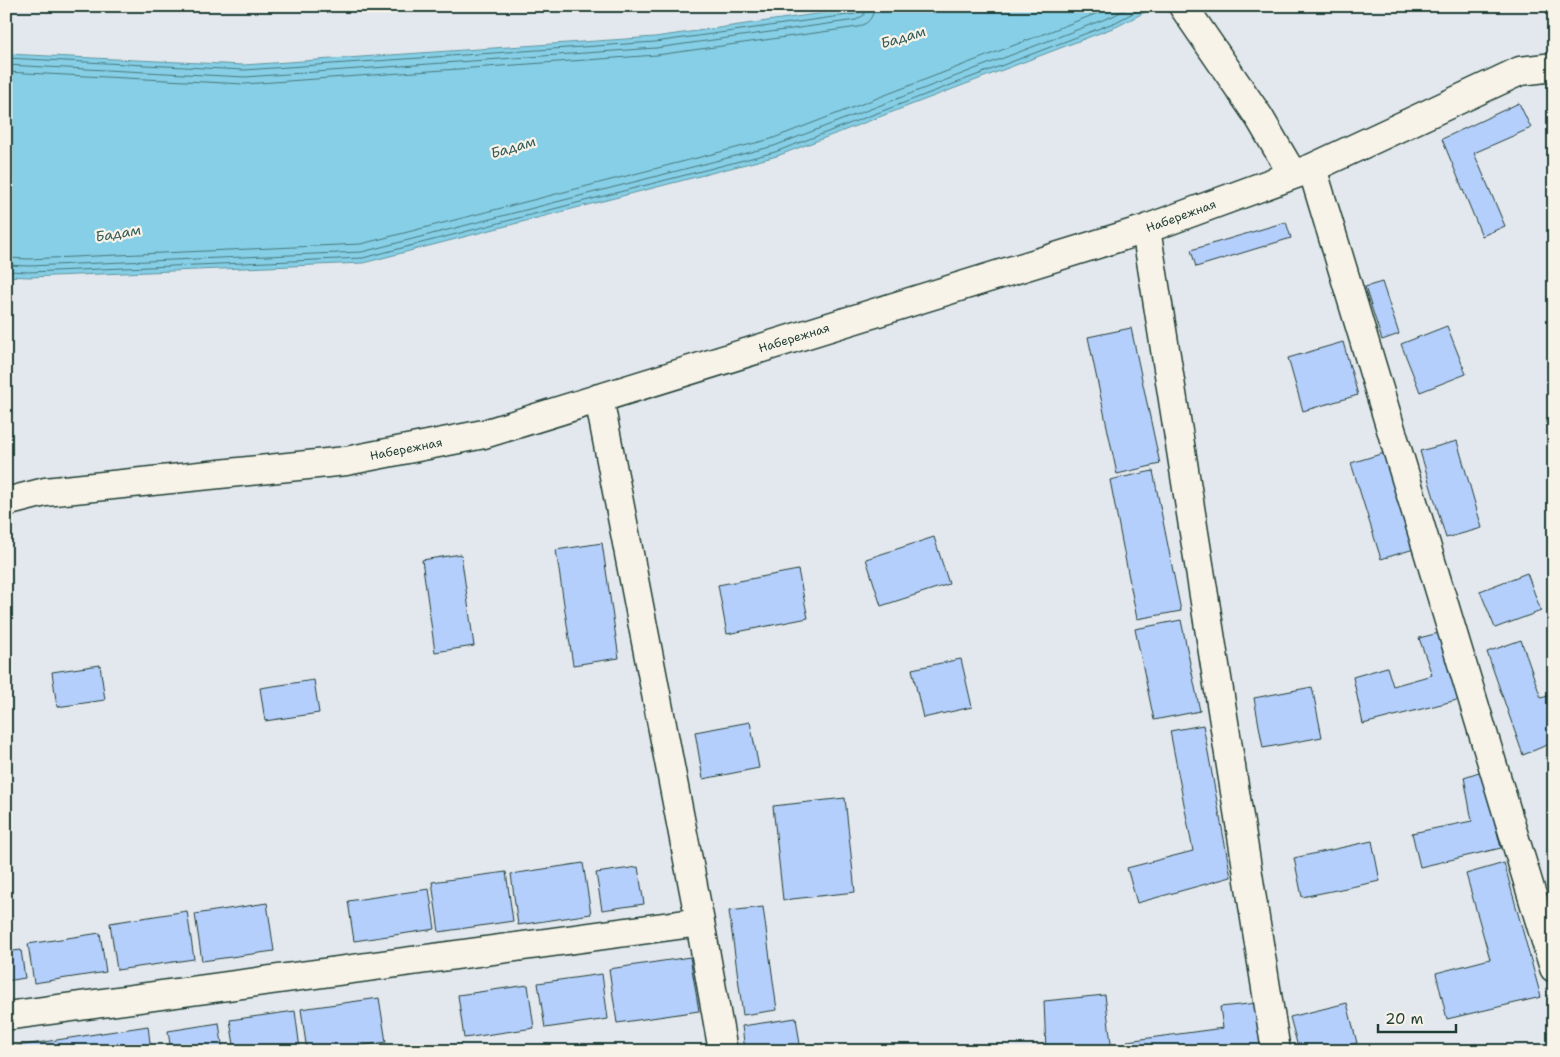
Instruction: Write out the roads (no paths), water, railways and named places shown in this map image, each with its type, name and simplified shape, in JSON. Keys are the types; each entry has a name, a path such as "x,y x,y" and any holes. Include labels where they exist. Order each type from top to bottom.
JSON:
{"street":[{"path":"1184,8 1259,117 1302,171 1554,968"},
{"name":"Набережная","path":"6,502 45,492 346,461 484,434 1146,229 1302,171 1520,71 1554,67"},
{"path":"1146,229 1276,1051"},
{"path":"599,398 700,922 722,1051"},
{"path":"6,1016 700,922"}],"water":[{"name":"Бадам","path":"872,6 1157,6 1118,26 777,156 363,263 29,277 6,276 6,54 244,65 655,37"}]}
